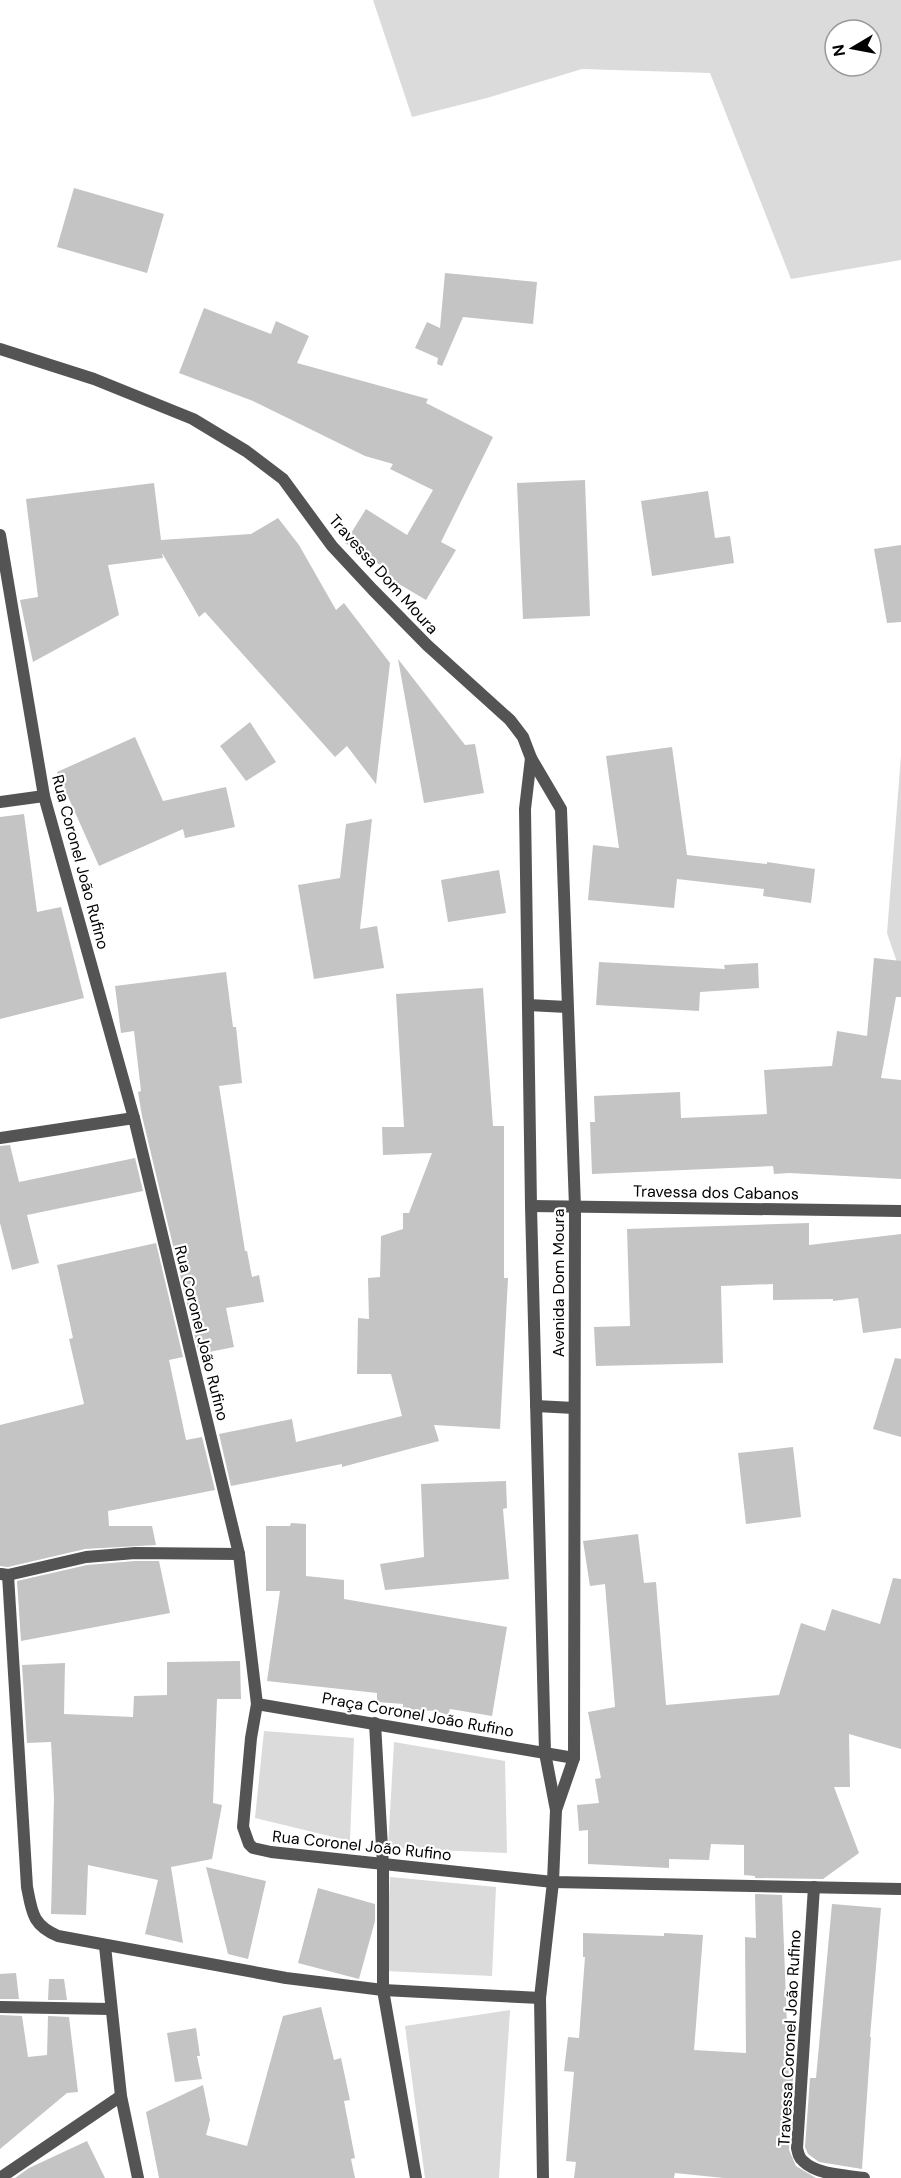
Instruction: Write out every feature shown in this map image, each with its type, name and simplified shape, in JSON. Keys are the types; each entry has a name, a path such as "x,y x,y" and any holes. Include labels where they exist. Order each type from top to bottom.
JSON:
{"street":[{"name":"Travessa Dom Moura","path":"0,349 94,379 193,419 246,451 283,479 332,546 373,590 427,645 510,720 522,737 531,758 561,809"},
{"name":"Rua Coronel João Rufino","path":"0,535 6,603 44,796 134,1118 239,1554 257,1704 251,1738 243,1827 249,1844 254,1848 271,1852 553,1882"},
{"name":"Avenida Dom Moura","path":"531,758 525,809 531,1206 545,1753 556,1810"},
{"path":"0,802 44,796"},
{"name":"Avenida Dom Moura","path":"556,1810 574,1758 574,1207 561,809"},
{"path":"528,1005 567,1006"},
{"path":"0,1138 134,1118"},
{"name":"Travessa dos Cabanos","path":"531,1206 901,1211"},
{"path":"536,1406 574,1408"},
{"path":"239,1554 135,1553 86,1557 4,1574 27,1887 33,1916 44,1930 58,1936 286,1978 383,1990 540,1998"},
{"name":"Praça Coronel João Rufino","path":"257,1704 574,1758"},
{"path":"375,1723 383,1865 383,1990 416,2178"},
{"path":"543,2178 540,1998 553,1882 556,1810"},
{"path":"553,1882 901,1889"},
{"name":"Travessa Coronel João Rufino","path":"814,1887 797,2148 800,2160 809,2166 864,2178"},
{"path":"105,1946 121,2096 138,2178"},
{"path":"0,2007 110,2009"},
{"path":"0,2178 121,2096"}],"shaded area":[{"path":"373,0 901,0 901,260 791,279 710,73 582,69 487,98 412,117"},
{"path":"901,756 901,974 887,933"},
{"path":"264,1731 354,1738 350,1841 255,1818"},
{"path":"394,1742 505,1761 507,1853 388,1848"},
{"path":"390,1877 496,1887 492,1976 386,1971"},
{"path":"510,2010 499,2178 425,2178 405,2026"}],"building":[{"path":"74,188 164,214 147,273 57,247"},
{"path":"445,273 537,282 533,324 463,317 442,366 437,364 438,358 415,348 427,322 440,328"},
{"path":"204,308 271,334 276,321 309,336 297,363 428,399 426,403 493,437 441,542 456,550 426,600 382,574 388,570 345,543 366,509 407,535 433,490 390,469 393,464 365,456 253,401 179,373"},
{"path":"585,480 590,616 523,619 517,483"},
{"path":"154,483 161,540 251,534 278,518 299,545 336,610 344,603 390,663 376,784 347,746 335,757 205,612 199,617 162,553 163,558 108,565 119,615 33,662 20,600 38,597 26,499"},
{"path":"708,491 715,538 730,536 734,563 652,576 641,501"},
{"path":"901,545 901,622 887,623 874,549"},
{"path":"398,659 465,745 475,744 484,793 424,803"},
{"path":"250,722 276,762 246,781 220,746"},
{"path":"135,737 163,801 226,787 235,827 185,838 183,829 99,866 57,772"},
{"path":"672,747 687,855 815,869 811,903 763,896 764,889 677,879 674,908 588,900 593,845 619,848 606,756"},
{"path":"24,814 37,912 61,907 84,998 0,1019 0,817"},
{"path":"372,819 360,929 377,926 384,968 314,979 298,885 340,878 346,824"},
{"path":"499,870 506,913 448,922 441,880"},
{"path":"874,958 901,961 901,997 896,997 881,1078 901,1080 901,1179 774,1174 773,1166 592,1174 590,1122 595,1122 594,1096 680,1092 681,1118 767,1114 764,1070 832,1066 837,1031 867,1036"},
{"path":"599,962 725,969 724,965 758,963 759,988 700,992 699,1011 596,1005"},
{"path":"226,972 233,1027 236,1027 242,1083 219,1086 245,1251 247,1251 252,1277 259,1275 264,1302 226,1308 234,1347 199,1354 142,1116 134,1031 121,1033 115,986"},
{"path":"483,988 493,1126 504,1126 504,1278 508,1278 500,1429 434,1425 439,1441 342,1467 342,1464 231,1486 219,1434 292,1419 296,1442 402,1416 391,1374 357,1374 358,1318 369,1319 368,1278 380,1277 381,1236 403,1229 403,1213 409,1213 432,1153 383,1155 382,1127 404,1127 396,994"},
{"path":"10,1145 19,1182 135,1158 143,1191 27,1215 39,1263 12,1270 0,1223 0,1146"},
{"path":"809,1223 809,1245 901,1234 901,1328 863,1333 858,1298 833,1301 833,1299 773,1300 773,1284 721,1286 723,1363 596,1366 594,1327 630,1326 627,1229"},
{"path":"156,1243 183,1357 169,1360 186,1440 202,1437 215,1490 108,1511 109,1526 152,1526 156,1545 85,1549 8,1567 0,1566 0,1425 84,1404 69,1339 73,1338 57,1265"},
{"path":"895,1358 901,1359 901,1437 873,1429"},
{"path":"793,1447 801,1517 746,1524 738,1453"},
{"path":"506,1481 507,1508 503,1509 509,1579 385,1590 380,1564 424,1557 421,1484"},
{"path":"291,1523 306,1524 306,1576 344,1580 344,1599 507,1627 492,1716 450,1709 448,1715 436,1711 403,1709 403,1704 377,1702 377,1693 267,1681 280,1591 266,1591 266,1526 290,1526"},
{"path":"638,1534 644,1583 656,1582 666,1705 779,1695 801,1623 825,1631 832,1609 880,1624 893,1578 901,1579 901,1749 849,1734 850,1787 834,1787 859,1853 823,1879 755,1878 755,1876 744,1875 744,1845 711,1844 709,1860 669,1859 669,1868 588,1864 588,1830 579,1831 577,1805 599,1803 595,1779 601,1778 588,1712 615,1707 605,1584 590,1586 583,1541"},
{"path":"159,1561 170,1613 21,1641 17,1581 87,1565"},
{"path":"240,1661 241,1699 217,1699 213,1803 222,1805 212,1859 171,1867 183,1943 145,1934 158,1880 88,1865 86,1915 51,1914 54,1797 51,1742 27,1743 22,1665 65,1663 64,1714 133,1717 134,1696 167,1695 167,1662"},
{"path":"206,1867 266,1881 248,1959 228,1954"},
{"path":"318,1888 375,1904 375,1921 359,1979 298,1963"},
{"path":"755,1894 782,1895 789,2078 793,2078 789,2150 796,2166 816,2178 724,2178 675,2173 674,2178 574,2178 576,2162 566,2161 574,2072 564,2071 568,2037 579,2038 585,1957 583,1957 583,1933 703,1935 694,2050 746,2053 745,1937 756,1938"},
{"path":"832,1904 881,1908 862,2169 819,2162 808,2154 805,2147 810,2078 816,2078"},
{"path":"16,1973 19,1999 0,1999 0,1974"},
{"path":"49,1979 64,1979 67,2000 48,2000"},
{"path":"321,2007 334,2060 341,2058 350,2100 344,2101 355,2158 351,2159 355,2178 159,2178 146,2112 203,2085 210,2120 206,2135 247,2146 283,2016"},
{"path":"0,2015 22,2016 28,2057 47,2055 48,2016 69,2017 78,2092 67,2093 0,2149"},
{"path":"196,2028 200,2056 197,2056 202,2079 175,2082 167,2033"},
{"path":"87,2141 105,2178 15,2178 29,2168"}]}
